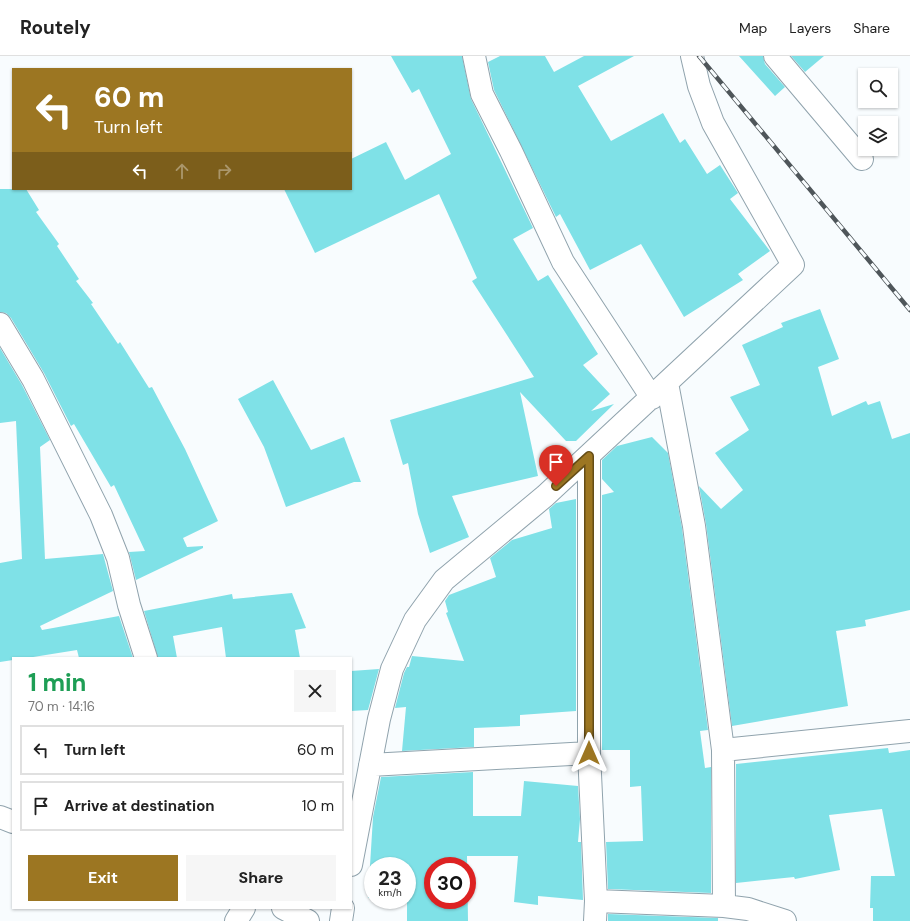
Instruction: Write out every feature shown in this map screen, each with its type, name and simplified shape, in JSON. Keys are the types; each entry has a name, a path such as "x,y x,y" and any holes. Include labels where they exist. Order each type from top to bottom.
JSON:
{"street":[{"path":"474,56 482,94 511,151 563,262 652,398"},
{"path":"352,860 370,765 392,669 414,620 444,580 545,496 652,398 793,265 713,123 698,86 692,56"},
{"path":"775,56 862,159"},
{"path":"0,324 33,379 101,515 118,558 129,605 146,657"},
{"path":"667,383 694,526 723,750 724,906"},
{"path":"589,456 589,753 595,911 724,906 748,909 784,921"},
{"path":"723,750 910,731"},
{"path":"370,765 589,753"},
{"path":"0,817 12,822"},
{"path":"236,921 243,909"},
{"path":"285,909 308,921"},
{"path":"341,921 343,909"}],"building":[{"path":"391,56 462,56 471,99 533,228 513,239 538,281 548,275 598,354 583,365 610,394 591,411 614,404 576,441 566,441 520,392 538,476 452,496 469,537 430,553 418,514 408,463 403,465 390,420 534,377 472,281 477,278 439,194 315,253 284,190 352,190 352,159 386,142 405,180 451,154 419,89 412,93"},
{"path":"500,56 545,56 554,72 584,56 634,56 578,86 611,141 663,113 680,143 685,139 707,174 720,165 738,193 730,199 770,251 738,274 743,280 684,317 641,244 590,270 560,214 556,217 494,90 488,62"},
{"path":"739,56 763,56 765,64 785,87 775,96"},
{"path":"791,56 824,56 805,72"},
{"path":"0,189 27,190 39,210 36,212 59,244 57,246 79,279 76,281 93,303 91,304 118,344 120,342 149,388 152,387 185,449 218,521 183,538 187,547 203,546 203,548 136,580 129,552 145,551 114,485 111,487 74,424 71,426 44,373 11,318 6,313 0,312"},
{"path":"820,309 839,359 818,367 832,416 866,401 868,405 880,401 892,439 910,433 910,610 865,620 866,626 836,631 848,706 732,726 706,524 699,486 721,509 743,490 715,453 749,430 730,397 760,385 742,345 783,327 781,323"},
{"path":"0,348 22,385 50,440 40,447 45,559 103,554 113,591 40,626 42,630 119,616 133,657 79,657 77,650 33,657 12,657 12,660 0,662 0,563 22,559 16,421 0,423"},
{"path":"273,380 311,450 344,437 361,482 354,482 286,507 264,447 238,399"},
{"path":"652,437 668,453 682,528 708,730 700,731 705,768 711,767 711,893 608,889 606,842 643,841 641,786 630,787 630,750 602,750 602,495 614,492 602,479 602,460 617,446"},
{"path":"576,499 576,711 520,715 520,726 474,728 474,747 402,751 406,707 395,708 404,673 407,667 409,667 412,656 464,661 446,613 448,612 445,601 449,595 496,577 490,558 512,540 552,528 549,509 556,503"},
{"path":"292,593 306,628 295,630 300,657 226,657 222,627 173,636 177,657 158,657 144,611 232,594 233,599"},
{"path":"379,669 368,710 352,711 352,671"},
{"path":"888,748 889,753 910,750 910,921 873,921 873,908 870,908 871,876 895,876 882,809 829,815 840,870 795,879 794,877 736,883 736,764"},
{"path":"473,772 473,816 521,816 524,781 578,786 580,819 578,842 581,842 583,900 538,896 538,905 514,902 518,856 424,857 424,909 468,909 468,921 407,921 407,909 416,909 416,857 371,857 373,817 381,777"},
{"path":"608,914 718,918 718,921 608,921"}],"railway":[{"path":"699,56 910,310"}],"route":[{"path":"556,486 589,456 589,753"}]}
